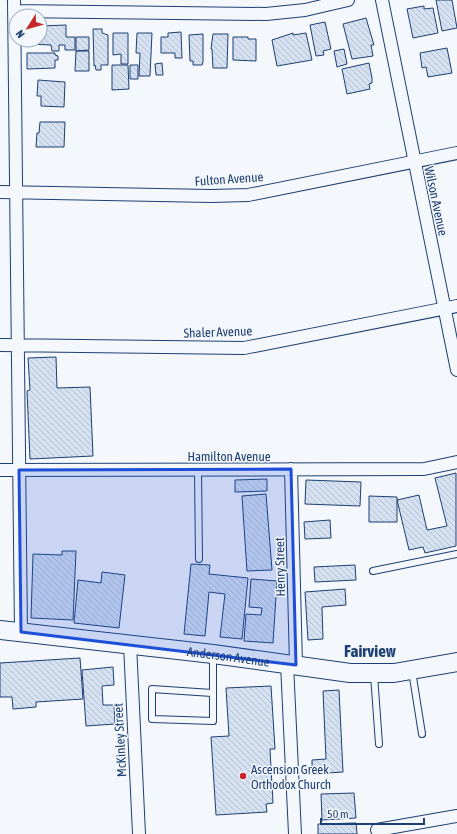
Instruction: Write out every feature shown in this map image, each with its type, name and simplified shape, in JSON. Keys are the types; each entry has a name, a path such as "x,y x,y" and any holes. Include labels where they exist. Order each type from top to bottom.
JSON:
{"main road":[{"name":"Anderson Avenue","path":"0,630 213,654 291,664 350,674 394,673 457,662"}],"street":[{"path":"21,632 14,5 266,14 305,10 348,0"},
{"name":"Wilson Avenue","path":"382,0 413,161 451,308 457,370"},
{"name":"Fulton Avenue","path":"0,192 211,196 248,195 457,153"},
{"name":"Shaler Avenue","path":"0,345 244,348 451,308"},
{"name":"Hamilton Avenue","path":"0,470 424,469 457,462"},
{"name":"Henry Street","path":"291,469 291,664 295,834"},
{"name":"McKinley Street","path":"130,644 139,834"},
{"path":"377,830 457,816"}],"lane":[{"path":"198,470 199,559"},
{"path":"374,571 457,554"},
{"path":"212,692 152,689 152,719 212,721 213,654"},
{"path":"412,670 422,734"},
{"path":"374,673 379,744"}],"highlighted area":[{"path":"291,469 296,665 21,632 19,470"}],"building":[{"path":"436,0 452,0 457,28 442,31"},
{"path":"424,6 424,9 433,8 438,33 413,38 407,9"},
{"path":"366,18 374,45 371,45 373,56 352,59 343,24"},
{"path":"325,22 331,49 323,51 324,55 316,56 310,25"},
{"path":"66,25 66,37 75,37 75,50 65,50 65,45 59,45 59,51 52,51 51,45 48,45 48,26"},
{"path":"93,29 102,29 102,33 108,35 108,65 101,65 101,70 96,70 95,65 94,66"},
{"path":"181,32 182,58 175,58 175,53 161,53 161,37 168,37 168,33"},
{"path":"113,33 128,33 128,64 121,64 121,54 113,55"},
{"path":"137,33 152,33 150,76 139,76 140,53 136,53"},
{"path":"293,33 293,35 306,33 312,60 277,66 272,40"},
{"path":"203,34 203,62 202,65 193,65 193,61 190,61 189,35"},
{"path":"213,34 228,34 227,68 213,68 211,49"},
{"path":"76,37 89,37 89,50 76,51"},
{"path":"233,37 248,37 248,39 256,39 256,61 233,60"},
{"path":"447,48 452,73 428,77 426,67 422,68 420,53"},
{"path":"344,49 347,64 337,67 334,51"},
{"path":"76,51 89,51 89,71 75,71"},
{"path":"27,53 55,53 55,55 58,56 58,60 55,60 55,68 27,69"},
{"path":"162,63 163,75 156,75 155,64"},
{"path":"369,63 372,78 372,83 369,84 370,89 347,94 342,69"},
{"path":"112,65 128,65 129,89 112,90"},
{"path":"130,65 138,65 138,79 130,79"},
{"path":"38,80 65,82 64,107 41,106 41,96 37,96"},
{"path":"40,122 65,122 64,147 36,147 37,133 39,133"},
{"path":"56,357 57,388 90,387 93,456 30,459 27,391 30,390 28,358"},
{"path":"456,473 456,546 425,553 423,547 409,550 397,500 419,495 427,530 447,526 435,478"},
{"path":"267,479 267,491 235,492 235,480"},
{"path":"306,480 361,482 360,506 305,504"},
{"path":"266,494 272,570 247,571 242,496"},
{"path":"369,496 397,497 397,522 369,522"},
{"path":"330,520 331,538 305,539 304,522"},
{"path":"62,551 76,551 73,620 31,618 33,554 62,555"},
{"path":"191,564 210,565 209,574 248,578 242,639 220,637 225,594 209,592 205,636 184,634"},
{"path":"355,565 356,580 315,582 314,567"},
{"path":"102,572 125,575 119,628 74,623 78,580 101,583"},
{"path":"251,579 277,581 273,643 244,641 246,614 261,615 262,608 249,607"},
{"path":"345,589 346,605 322,607 323,639 308,640 305,592"},
{"path":"80,658 83,699 36,702 36,707 13,709 12,697 0,697 0,663"},
{"path":"113,667 114,685 102,686 103,705 114,705 115,724 86,726 82,670"},
{"name":"Ascension Greek Orthodox Church","path":"271,686 275,749 270,749 273,803 266,804 267,812 216,815 211,737 229,736 226,688"},
{"path":"339,690 343,772 312,774 312,760 326,759 323,691"},
{"path":"354,793 356,818 322,820 321,794"},
{"path":"356,823 357,834 318,834 318,824"}],"place":[{"name":"Ascension Greek Orthodox Church","path":"243,776"}],"district":[{"name":"Fairview","path":"370,651"}]}
